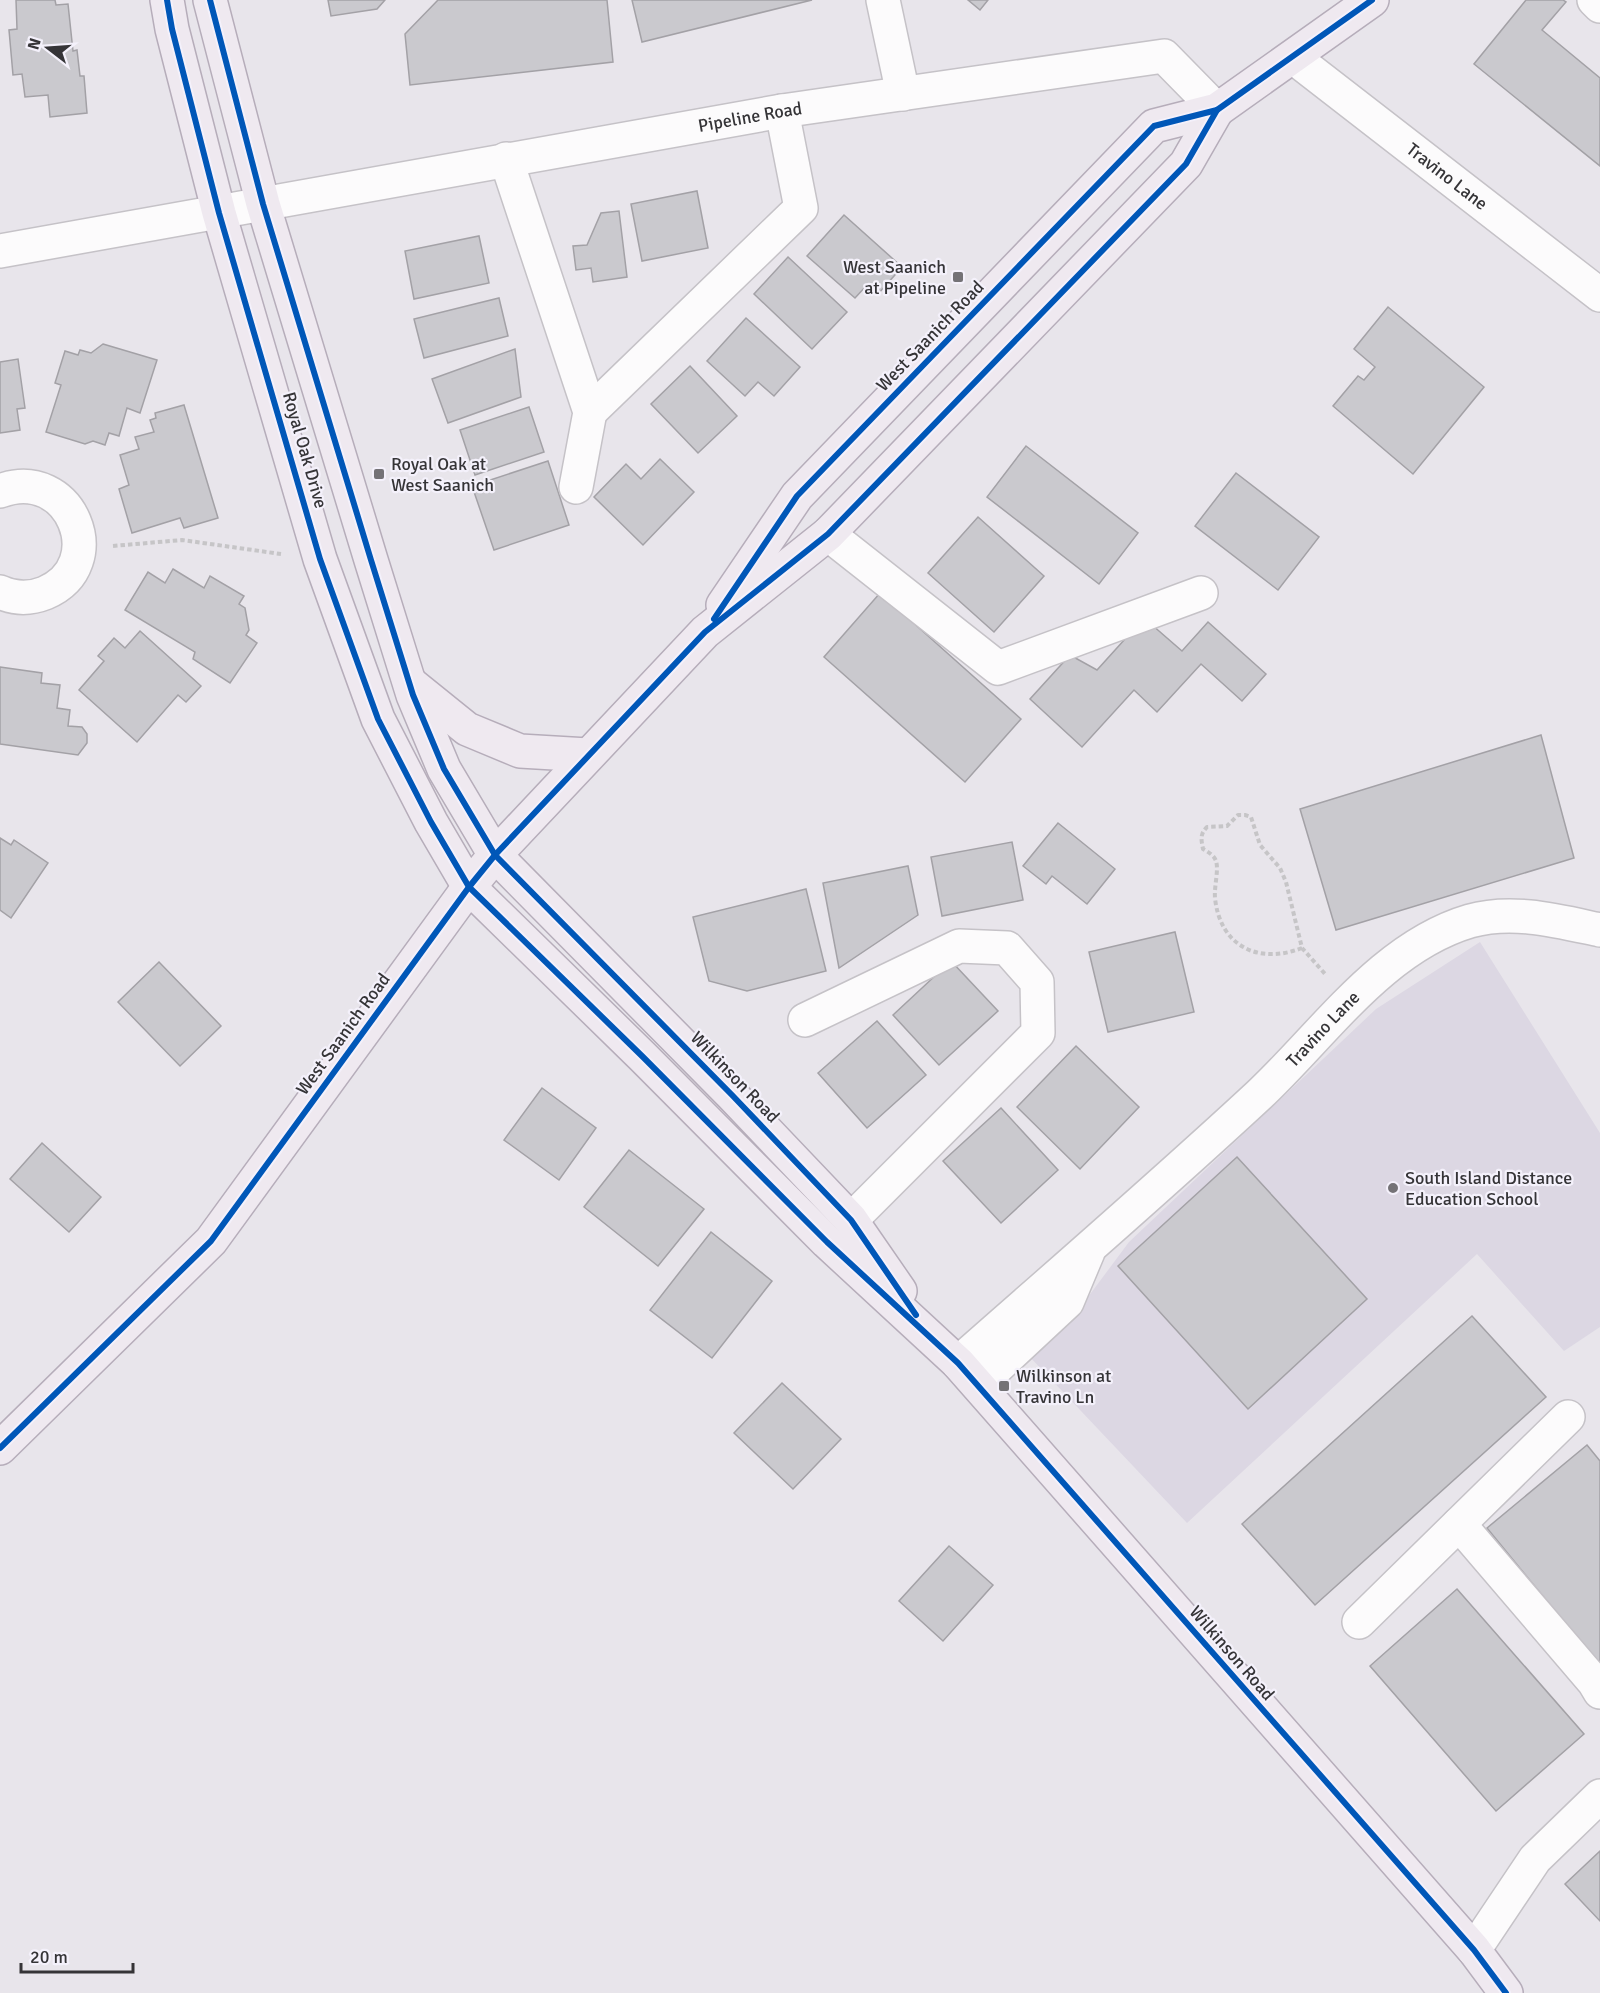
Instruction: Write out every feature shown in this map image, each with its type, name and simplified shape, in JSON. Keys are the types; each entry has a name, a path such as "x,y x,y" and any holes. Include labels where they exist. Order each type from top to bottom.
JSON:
{"main road":[{"name":"Royal Oak Drive","path":"167,0 172,29 219,213 320,559 378,719 431,822 469,887"},
{"name":"Royal Oak Drive","path":"210,0 263,204 409,682 444,769 495,855"},
{"name":"West Saanich Road","path":"705,632 797,496 1154,126 1217,110 1372,0"},
{"name":"West Saanich Road","path":"0,1448 212,1241 469,887 495,855 705,632 828,534 1186,164 1217,110"},
{"path":"409,682 467,729 520,751 588,755"},
{"name":"Wilkinson Road","path":"495,855 732,1095 851,1220 931,1337"},
{"name":"Wilkinson Road","path":"469,887 643,1057 827,1242 968,1374 1473,1950 1506,1993"}],"street":[{"path":"883,0 903,94"},
{"path":"1594,0 1600,6"},
{"name":"Pipeline Road","path":"0,251 782,111 1164,56 1217,110"},
{"name":"Travino Lane","path":"1293,57 1600,295"},
{"path":"590,412 801,208 782,111"},
{"path":"506,159 590,412 576,487"},
{"path":"0,491 25,485 48,491 66,505 77,526 79,549 72,572 55,589 33,598 10,597 0,592"},
{"path":"828,534 998,668 1201,592"},
{"name":"Travino Lane","path":"968,1374 1067,1302 1091,1245 1261,1093 1382,970 1426,939 1471,921 1512,916 1557,921 1600,930"},
{"path":"805,1020 959,946 1007,948 1037,982 1038,1033 851,1220"},
{"path":"1359,1622 1568,1417"},
{"path":"1459,1524 1594,1682 1600,1692"},
{"path":"1473,1950 1535,1859 1600,1796"}],"path":[{"path":"79,549 182,540 320,559"},
{"path":"1302,948 1259,954 1241,946 1229,937 1215,901 1216,861 1203,849 1201,839 1202,832 1207,827 1227,826 1238,815 1245,814 1251,817 1260,845 1280,868 1286,882 1302,948 1351,1002"}],"shaded area":[{"name":"South Island Distance Education School","path":"1480,942 1600,1133 1600,1327 1564,1351 1477,1254 1187,1523 1028,1355 1085,1301 1129,1242 1376,1009"}],"building":[{"path":"16,0 55,0 56,5 68,4 73,51 77,50 80,76 84,76 87,113 50,117 48,95 25,97 22,74 13,75 9,30 17,29"},
{"path":"328,0 385,0 377,9 331,16"},
{"path":"438,0 607,0 613,62 410,85 405,34"},
{"path":"632,0 812,0 642,42"},
{"path":"968,0 988,0 980,10"},
{"path":"1526,0 1563,0 1566,2 1542,30 1600,78 1600,166 1474,64"},
{"path":"697,191 708,248 642,261 631,204"},
{"path":"619,211 627,277 593,282 591,268 576,270 573,246 587,245 601,213"},
{"path":"844,215 902,267 878,294 867,285 855,298 807,256"},
{"path":"479,236 489,283 414,299 405,251"},
{"path":"788,257 847,312 812,349 754,294"},
{"path":"499,298 508,336 424,358 414,319"},
{"path":"1388,307 1484,387 1413,474 1333,406 1358,376 1364,380 1375,367 1354,349"},
{"path":"746,318 800,367 774,396 758,382 745,396 707,361"},
{"path":"103,344 157,360 140,413 127,408 119,436 109,433 105,445 93,441 85,444 46,432 61,385 55,383 65,351 78,355 80,350 91,353"},
{"path":"515,349 521,397 448,423 432,379"},
{"path":"18,359 25,408 17,409 20,430 0,433 0,362"},
{"path":"690,366 737,416 698,453 651,404"},
{"path":"184,405 218,518 184,528 180,518 132,533 119,489 129,485 120,455 139,449 135,437 154,432 150,420 156,418 155,413"},
{"path":"529,407 544,452 475,475 460,430"},
{"path":"1026,446 1138,533 1099,584 987,497"},
{"path":"660,459 694,492 643,545 594,497 626,464 641,479"},
{"path":"548,461 569,525 494,550 472,486"},
{"path":"1236,473 1319,537 1278,590 1195,526"},
{"path":"978,517 1044,576 994,632 928,573"},
{"path":"173,569 204,588 210,576 244,596 239,604 245,608 249,630 246,635 257,643 230,683 193,659 195,652 125,610 148,572 165,583"},
{"path":"880,593 1021,719 965,782 824,657"},
{"path":"1144,618 1182,651 1208,622 1266,674 1242,701 1201,664 1157,712 1134,690 1082,747 1030,699 1070,655 1097,670"},
{"path":"140,631 201,686 186,702 178,695 137,742 79,690 104,661 98,656 114,638 125,648"},
{"path":"0,667 42,673 41,683 60,685 57,708 70,710 68,726 82,727 87,734 87,743 78,755 0,744"},
{"path":"1541,735 1574,858 1336,930 1300,809"},
{"path":"1058,823 1115,869 1087,904 1052,876 1046,884 1023,866"},
{"path":"0,838 11,845 14,840 48,863 11,918 0,910"},
{"path":"1012,842 1023,900 942,916 931,857"},
{"path":"908,866 918,915 839,968 823,883"},
{"path":"806,889 826,971 747,991 709,981 693,917"},
{"path":"1175,932 1194,1012 1108,1032 1089,952"},
{"path":"951,961 998,1011 939,1065 893,1015"},
{"path":"159,962 221,1026 180,1066 118,1002"},
{"path":"877,1021 926,1075 867,1128 818,1073"},
{"path":"1076,1046 1139,1107 1080,1169 1017,1107"},
{"path":"542,1088 596,1128 559,1180 504,1140"},
{"path":"1001,1108 1058,1170 1001,1223 943,1161"},
{"path":"42,1143 101,1197 69,1232 10,1179"},
{"path":"629,1150 704,1209 658,1266 584,1207"},
{"path":"1237,1157 1367,1299 1248,1409 1118,1266"},
{"path":"711,1232 772,1281 712,1358 650,1310"},
{"path":"1472,1316 1546,1397 1315,1605 1242,1524"},
{"path":"782,1383 841,1439 793,1489 734,1433"},
{"path":"1587,1445 1600,1461 1600,1666 1487,1528"},
{"path":"949,1546 993,1585 943,1641 899,1601"},
{"path":"1457,1589 1584,1734 1496,1811 1370,1666"},
{"path":"1600,1851 1600,1921 1565,1884"}],"cycle path":[{"path":"167,0 172,29 219,213 320,559 378,719 431,822 469,887 643,1057 827,1242 958,1363 1474,1950 1506,1993"},
{"path":"210,0 263,204 371,560 413,695 444,769 495,855 732,1095 851,1220 916,1315"},
{"path":"714,619 797,496 1154,126 1217,110 1372,0"},
{"path":"0,1448 211,1241 469,887 495,855 705,632 828,534 1186,164 1217,110"}],"place":[{"name":"West Saanich at Pipeline","path":"958,277"},
{"name":"Royal Oak at West Saanich","path":"379,474"},
{"name":"South Island Distance Education School","path":"1393,1188"},
{"name":"Wilkinson at Travino Ln","path":"1004,1386"}]}
